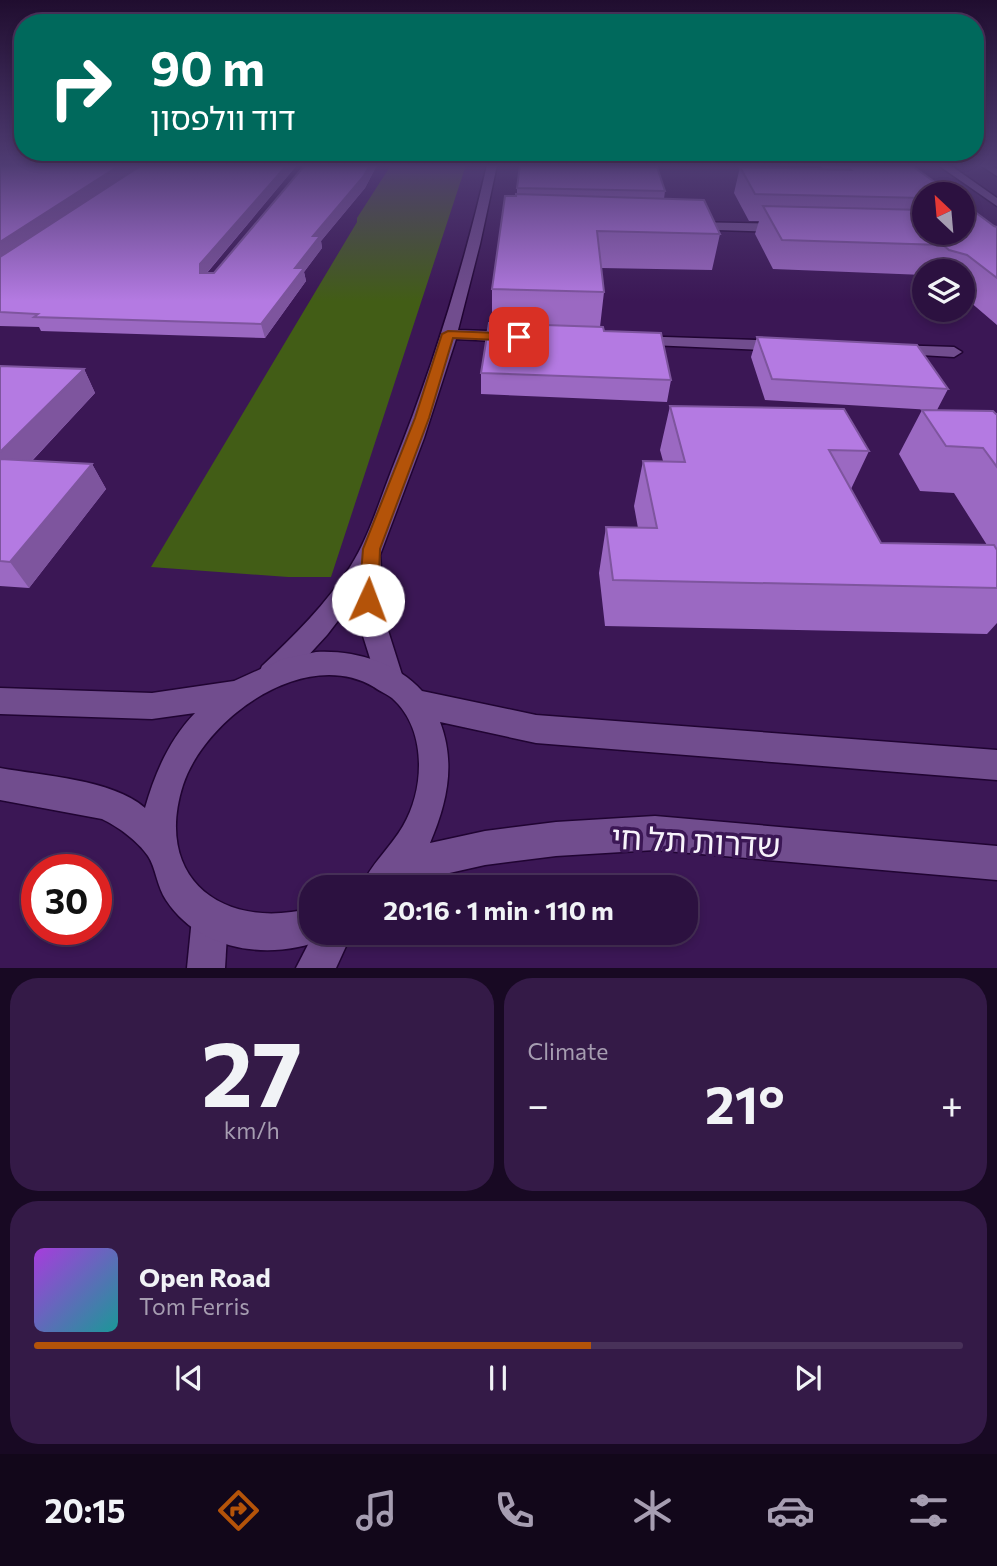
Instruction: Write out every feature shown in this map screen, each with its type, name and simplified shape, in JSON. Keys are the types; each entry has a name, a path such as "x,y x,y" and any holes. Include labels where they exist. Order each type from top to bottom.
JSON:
{"street":[{"path":"272,675 306,642 337,604 372,549 422,418 487,220 488,210"},
{"path":"670,225 801,229"},
{"path":"448,334 533,338"},
{"path":"616,340 806,347"},
{"path":"873,349 954,352"},
{"path":"372,549 368,600 373,632 390,681"},
{"path":"299,929 282,933 249,932 210,918 182,894 165,860 163,809 169,783 179,759 201,726 239,693 272,675 305,666 327,664 360,668 390,681 414,704 430,734 435,758 434,785 422,826 390,875"},
{"path":"0,701 152,706 239,693"},
{"path":"414,704 536,729 997,765"},
{"path":"0,784 104,803 125,813 163,847"},
{"name":"שדרות תל חי","path":"398,875 485,848 556,839 655,833 997,863"},
{"path":"206,968 210,918"},
{"path":"315,968 327,945"}],"green space":[{"path":"362,210 451,210 331,577 288,577 151,567 357,222"}],"building":[{"path":"0,210 50,210 0,242"},
{"path":"72,210 247,210 200,264 200,273 214,273 267,210 335,210 313,236 320,236 295,268 304,268 261,324 34,317 38,314 0,312 0,257"},
{"path":"503,210 709,210 720,234 597,231 604,292 492,289"},
{"path":"765,210 912,210 912,244 782,240"},
{"path":"975,212 997,227 997,278 975,259 949,250 943,245 975,245"},
{"path":"489,323 603,327 604,331 661,333 671,380 481,373"},
{"path":"757,337 917,345 948,389 772,379"},
{"path":"0,366 84,369 0,452"},
{"path":"670,406 844,409 869,451 829,450 881,543 994,545 997,550 997,588 613,580 606,527 657,528 643,461 685,462"},
{"path":"922,410 993,411 997,414 997,467 983,448 946,446"},
{"path":"0,459 92,464 10,562 0,561"}],"route":[{"path":"368,600 372,549 422,418 448,334 519,337"}]}
